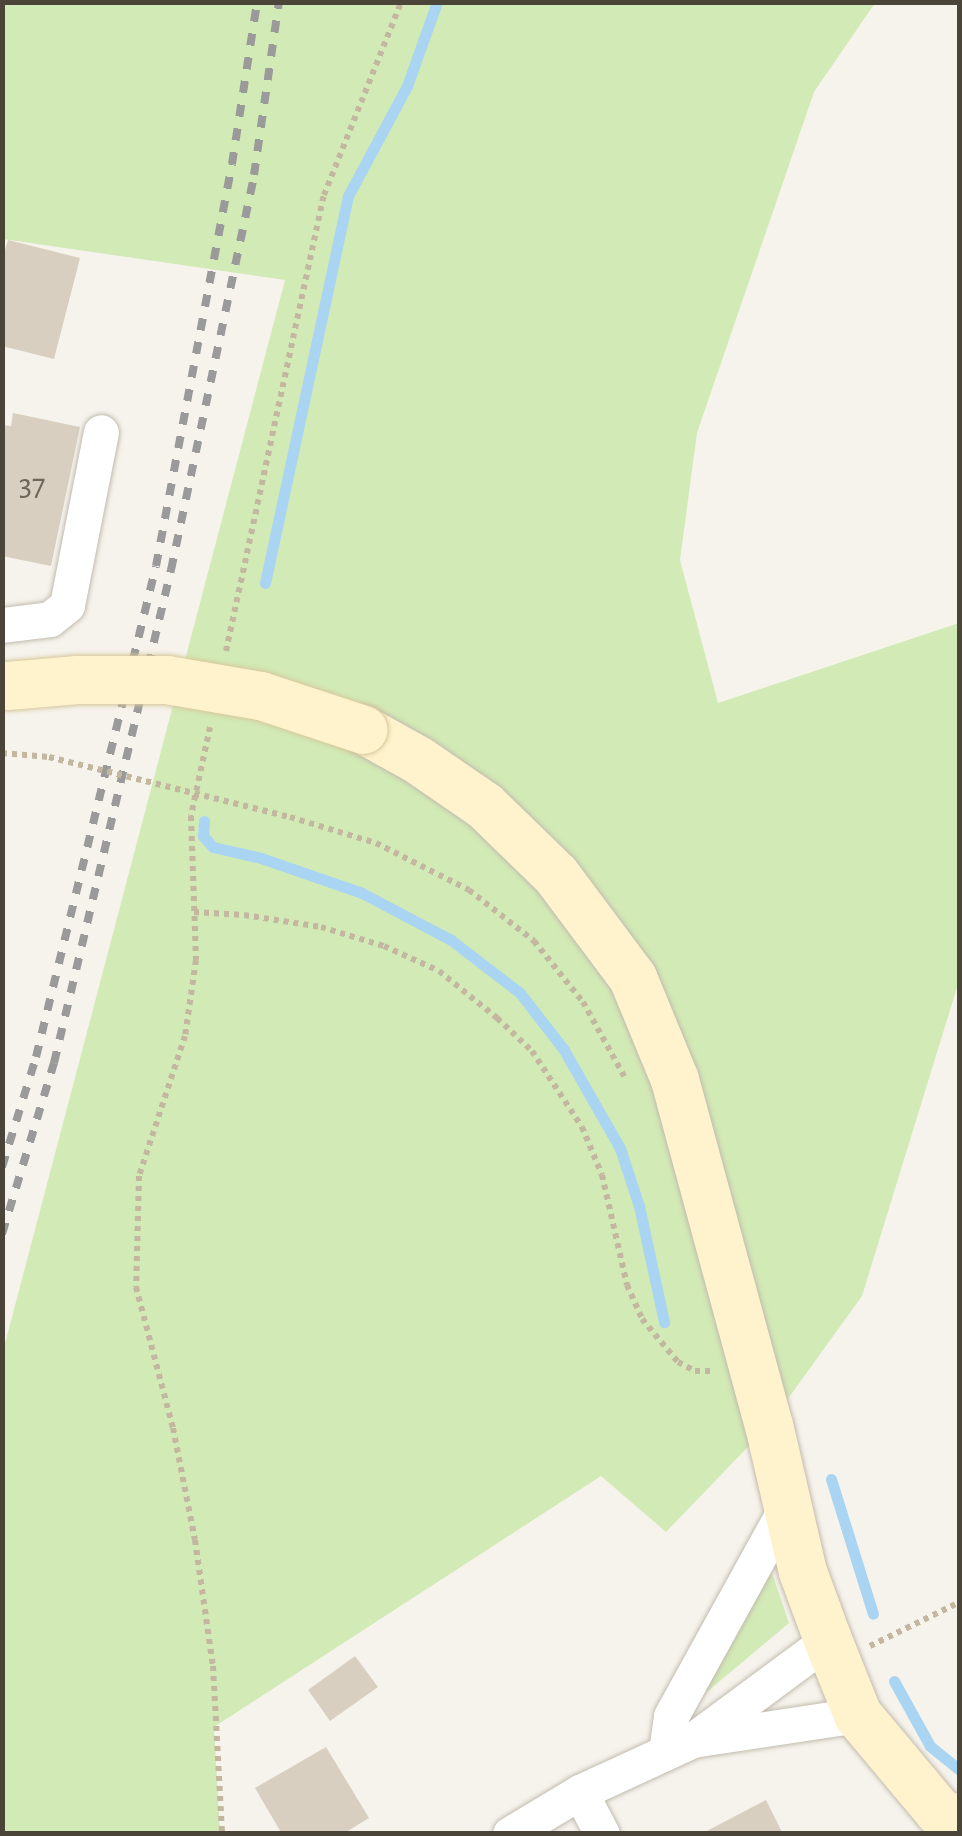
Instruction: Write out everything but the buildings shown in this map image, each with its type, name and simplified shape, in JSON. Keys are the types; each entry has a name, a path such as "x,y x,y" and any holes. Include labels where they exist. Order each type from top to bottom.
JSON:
{"main road":[{"path":"5,686 168,680 261,696 364,730 418,760 485,806 556,874 633,978 674,1080 803,1572 851,1639 858,1715 939,1812 960,1822"}],"street":[{"path":"2,625 50,619 67,605 74,588 102,432"},
{"path":"680,1746 670,1716 788,1504"},
{"path":"510,1834 580,1792 680,1746 851,1639"},
{"path":"680,1746 858,1715"},
{"path":"580,1792 602,1834"}],"path":[{"path":"224,661 324,195 401,2"},
{"path":"211,719 190,816 196,960 185,1036 138,1176 136,1287 173,1428 195,1540 213,1666 222,1834"},
{"path":"2,753 49,757 290,817 376,843 469,890 534,941 583,1002 630,1092"},
{"path":"194,912 244,914 320,928 384,946 439,971 532,1050 582,1127 602,1175 627,1286 642,1319 678,1362 711,1372"},
{"path":"707,1354 714,1385"},
{"path":"851,1639 960,1602"}],"green space":[{"path":"3,3 875,3 814,92 697,433 680,560 718,703 959,623 959,981 862,1296 769,1425 666,1532 601,1476 214,1727 220,1833 3,1833 2,1355 285,280 3,239"},
{"path":"770,1567 789,1623 702,1696"}],"waterway":[{"path":"265,583 348,196 407,86 437,2"},
{"path":"204,821 203,836 213,847 261,858 362,893 451,940 520,993 564,1050 620,1148 639,1206 664,1322"},
{"path":"831,1479 873,1614"},
{"path":"894,1681 930,1746 960,1770"}],"railway":[{"path":"2,1167 36,1057 156,566 232,164 257,2"},
{"path":"2,1234 54,1063 171,570 254,175 279,2"}]}
